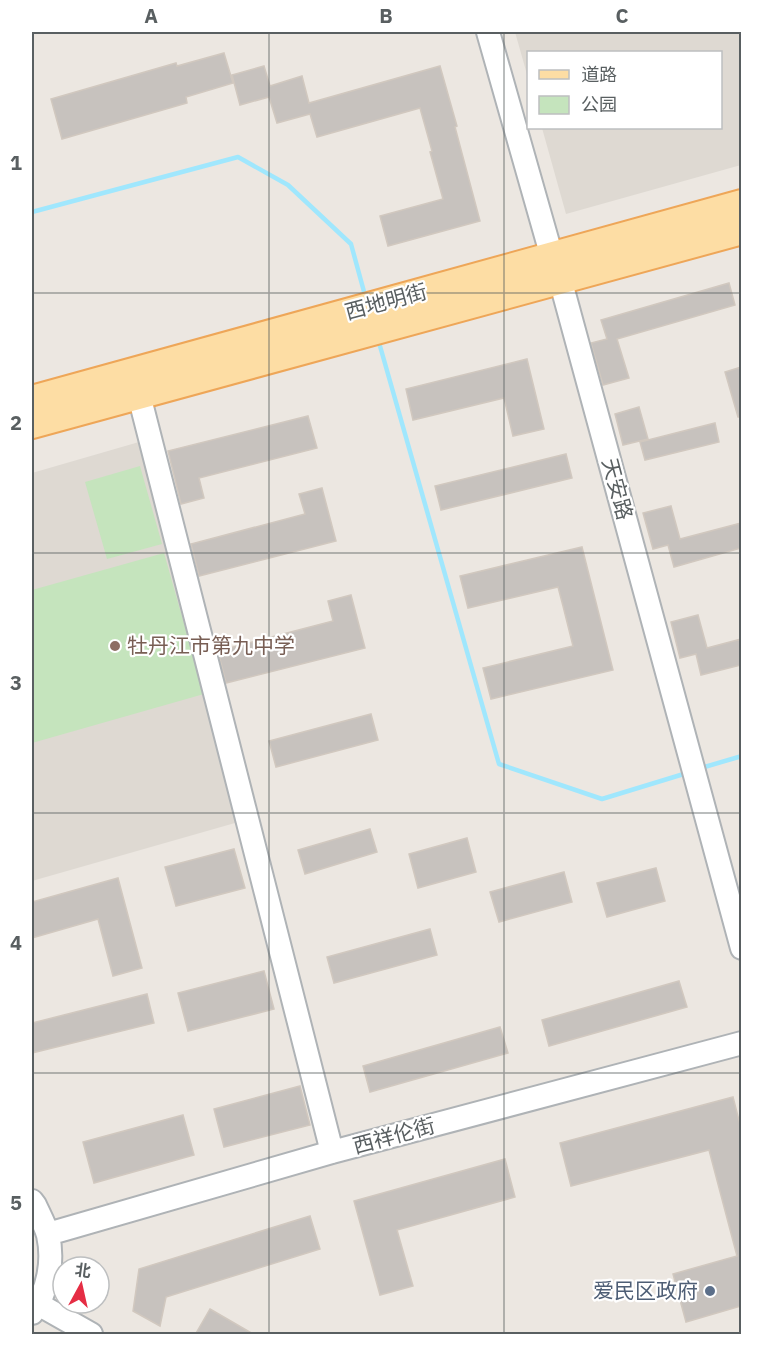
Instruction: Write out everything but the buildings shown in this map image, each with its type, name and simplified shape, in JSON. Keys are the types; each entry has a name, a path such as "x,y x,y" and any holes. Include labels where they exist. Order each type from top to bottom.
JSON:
{"main road":[{"name":"西地明街","path":"32,424 139,395 556,268 741,204"},
{"name":"西地明街","path":"32,400 556,268 741,230"}],"street":[{"name":"天安路","path":"488,32 556,268 741,948"},
{"path":"139,395 332,1152"},
{"name":"西祥伦街","path":"48,1234 332,1152 741,1043"},
{"path":"32,1201 48,1234 50,1258 47,1282 35,1309 91,1335"}],"shaded area":[{"path":"515,32 741,32 741,165 566,214 542,129 722,129 722,51 527,51 527,74"},
{"name":"牡丹江市第九中学","path":"139,442 249,819 32,881 32,473"}],"green space":[{"path":"140,466 162,544 107,559 85,482"},
{"path":"164,553 204,694 32,743 32,590"}],"waterway":[{"path":"32,212 238,157 288,185 351,244 366,299"},
{"path":"378,339 499,764 602,799 687,773"},
{"path":"701,768 742,756"}],"place":[{"name":"牡丹江市第九中学","path":"115,646"},
{"name":"爱民区政府","path":"710,1291"}]}
